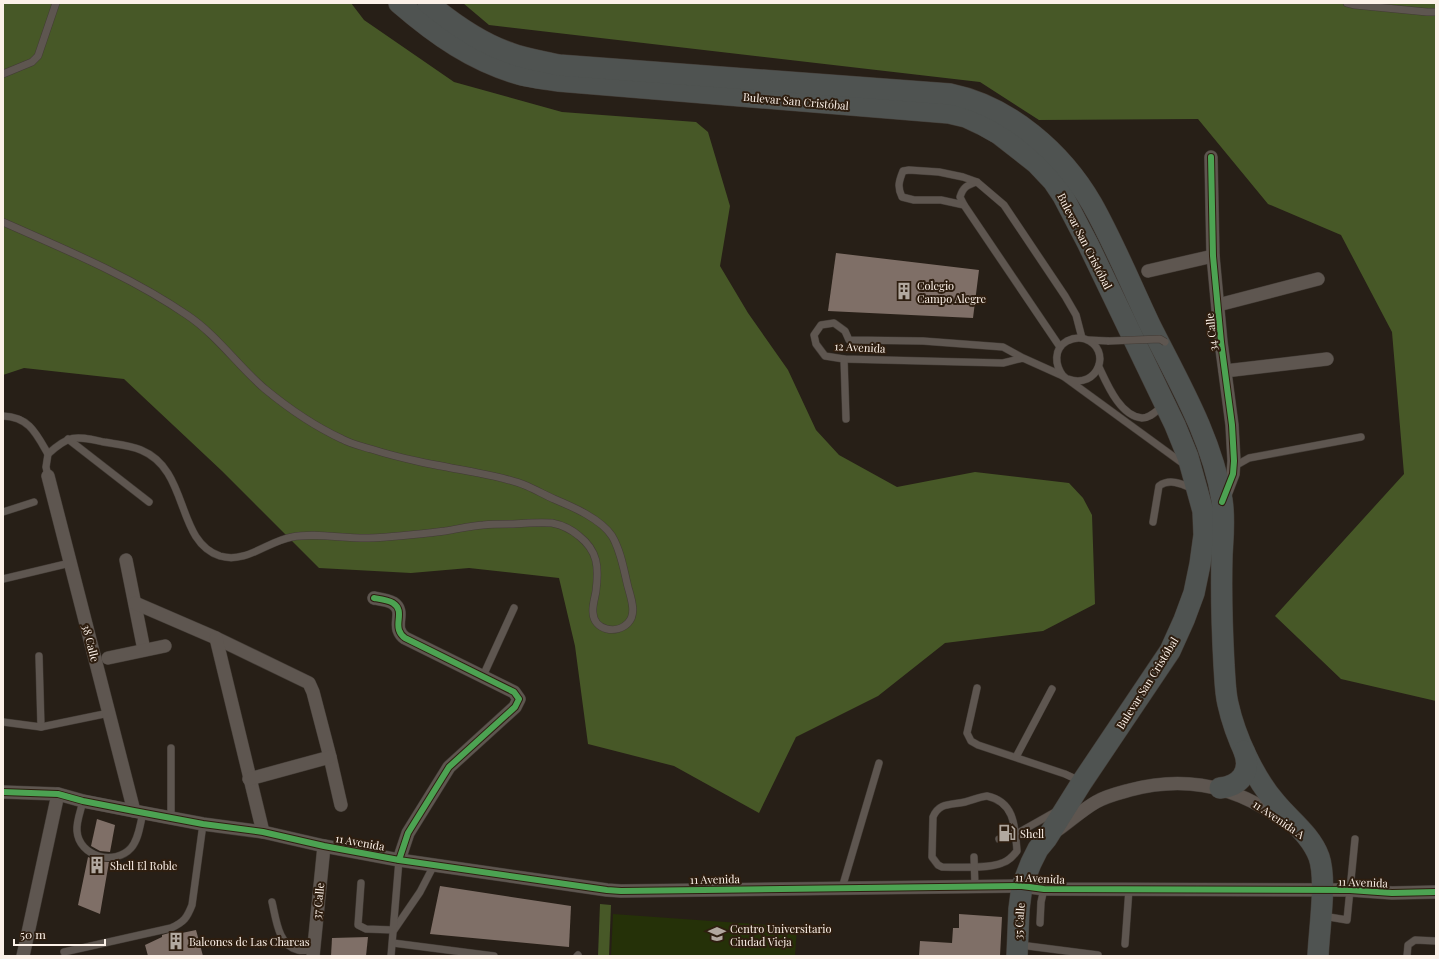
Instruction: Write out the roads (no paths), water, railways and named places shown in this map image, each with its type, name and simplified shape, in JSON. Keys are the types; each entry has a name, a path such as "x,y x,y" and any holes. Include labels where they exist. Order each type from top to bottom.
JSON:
{"main road":[{"name":"Bulevar San Cristóbal","path":"399,3 442,37 459,48 502,68 523,75 558,81 949,113 966,117 999,134 1036,162 1053,181 1063,196 1088,244 1175,425 1188,457 1203,511 1204,535 1194,593 1170,651 1063,810 1047,838 1038,849 1022,886"},
{"name":"Bulevar San Cristóbal","path":"428,3 457,26 508,53 559,65 950,94 967,98 986,105 1005,115 1028,132 1047,149 1078,183 1091,204 1186,395 1226,494 1222,555 1222,630 1227,703 1243,749 1274,800 1311,841 1319,858 1322,875 1322,891"},
{"path":"1220,788 1229,787 1237,783 1244,776 1247,767 1243,749"},
{"name":"35 Calle","path":"1015,952 1022,886"},
{"path":"1318,956 1322,891"},
{"path":"1311,956 1320,919"}],"street":[{"name":"34 Calle","path":"1211,157 1213,256 1232,425 1234,461 1229,469 1233,474 1226,494"},
{"path":"1148,271 1213,256"},
{"path":"1218,305 1318,279"},
{"path":"1225,371 1327,359"},
{"name":"38 Calle","path":"48,476 109,714 139,812"},
{"path":"126,560 144,650"},
{"path":"374,598 393,603 399,609 399,632 405,638 514,692 519,699 516,707 448,767 408,833 399,860"},
{"path":"135,604 216,638 308,683 313,692 342,805"},
{"path":"216,638 263,832"},
{"path":"108,658 165,646"},
{"path":"249,779 330,757"},
{"name":"11 Avenida A","path":"1047,838 1096,802 1114,794 1144,786 1194,784 1220,788 1244,797 1269,811 1311,841"},
{"name":"11 Avenida","path":"3,792 58,794 139,812 203,824 263,832 324,846 399,860 594,888 621,890 1022,886 1044,889 1350,890 1392,893 1436,892"},
{"path":"24,956 58,794"},
{"name":"37 Calle","path":"313,953 324,846"}],"lane":[{"path":"3,74 32,62 38,56 56,3"},
{"path":"1347,3 1436,12"},
{"path":"964,204 941,200 914,200 902,197 898,190 899,181 903,172 909,170 939,172 963,176 977,182 1004,205 1052,274 1076,315 1085,339 1097,349 1100,361 1099,367 1092,377 1086,380 1074,381 1066,378 1057,365 1057,353 1060,347 1070,340 1085,339 1109,341 1160,339 1170,348 1188,383"},
{"path":"977,182 968,185 963,189 960,197 1060,347"},
{"path":"3,222 108,268 158,296 192,319 217,341 263,387 304,417 342,440 414,461 494,476 528,486 567,504 592,519 606,528 615,543 632,598 633,612 631,619 621,628 610,630 603,629 597,624 592,612 597,577 596,560 593,550 572,530 554,523 482,525 446,531 368,538 297,535 284,539 244,557 230,558 216,555 206,549 199,542 193,533 176,488 168,473 152,456 140,449 82,437 68,439 48,454 46,460 48,476"},
{"name":"12 Avenida","path":"1023,358 1003,363 844,358 825,356 816,344 814,335 821,325 834,323 845,331 849,340 923,341 1003,347 1066,378 1191,470"},
{"path":"844,358 846,418"},
{"path":"1099,367 1117,402 1130,413 1142,418 1152,415 1165,404"},
{"path":"3,416 12,416 23,420 34,430 48,454"},
{"path":"1229,469 1249,458 1361,437"},
{"path":"68,439 149,502"},
{"path":"1153,522 1159,486 1163,482 1181,483 1197,491"},
{"path":"3,512 34,502"},
{"path":"3,579 70,563"},
{"path":"483,676 514,608"},
{"path":"39,656 41,727"},
{"path":"977,688 967,733 971,741 978,745 1065,774 1082,782"},
{"path":"1016,757 1052,689"},
{"path":"3,722 41,727 109,714"},
{"path":"171,748 171,818"},
{"path":"842,888 879,763"},
{"path":"979,797 994,797 1008,808 1016,827 1017,851 1001,864 974,867 942,867 934,861 932,857 933,817 940,808 947,804 963,802 979,797"},
{"path":"84,801 77,830 79,839 90,853 102,857 115,857 124,854 132,847 139,832 139,812"},
{"path":"999,839 1016,834 1055,812 1063,810"},
{"path":"64,952 171,928 180,924 187,917 192,905 203,824"},
{"path":"1320,919 1347,920 1355,839"},
{"path":"974,857 975,886"},
{"path":"391,956 399,860"},
{"path":"394,930 420,892 434,865"},
{"path":"361,883 358,925 366,929 394,930"},
{"path":"1040,923 1041,902 1044,889"},
{"path":"1125,944 1129,890"},
{"path":"272,902 278,929 284,940 291,948 313,953"},
{"path":"1407,956 1408,945 1415,940 1436,941"},
{"path":"392,943 494,956"},
{"path":"1015,952 1098,955"}],"place":[{"name":"Colegio Campo Alegre","path":"904,291"},
{"name":"Shell","path":"1007,833"},
{"name":"Shell El Roble","path":"97,865"},
{"name":"Centro Universitario Ciudad Vieja","path":"717,934"},
{"name":"Balcones de Las Charcas","path":"176,941"}]}
